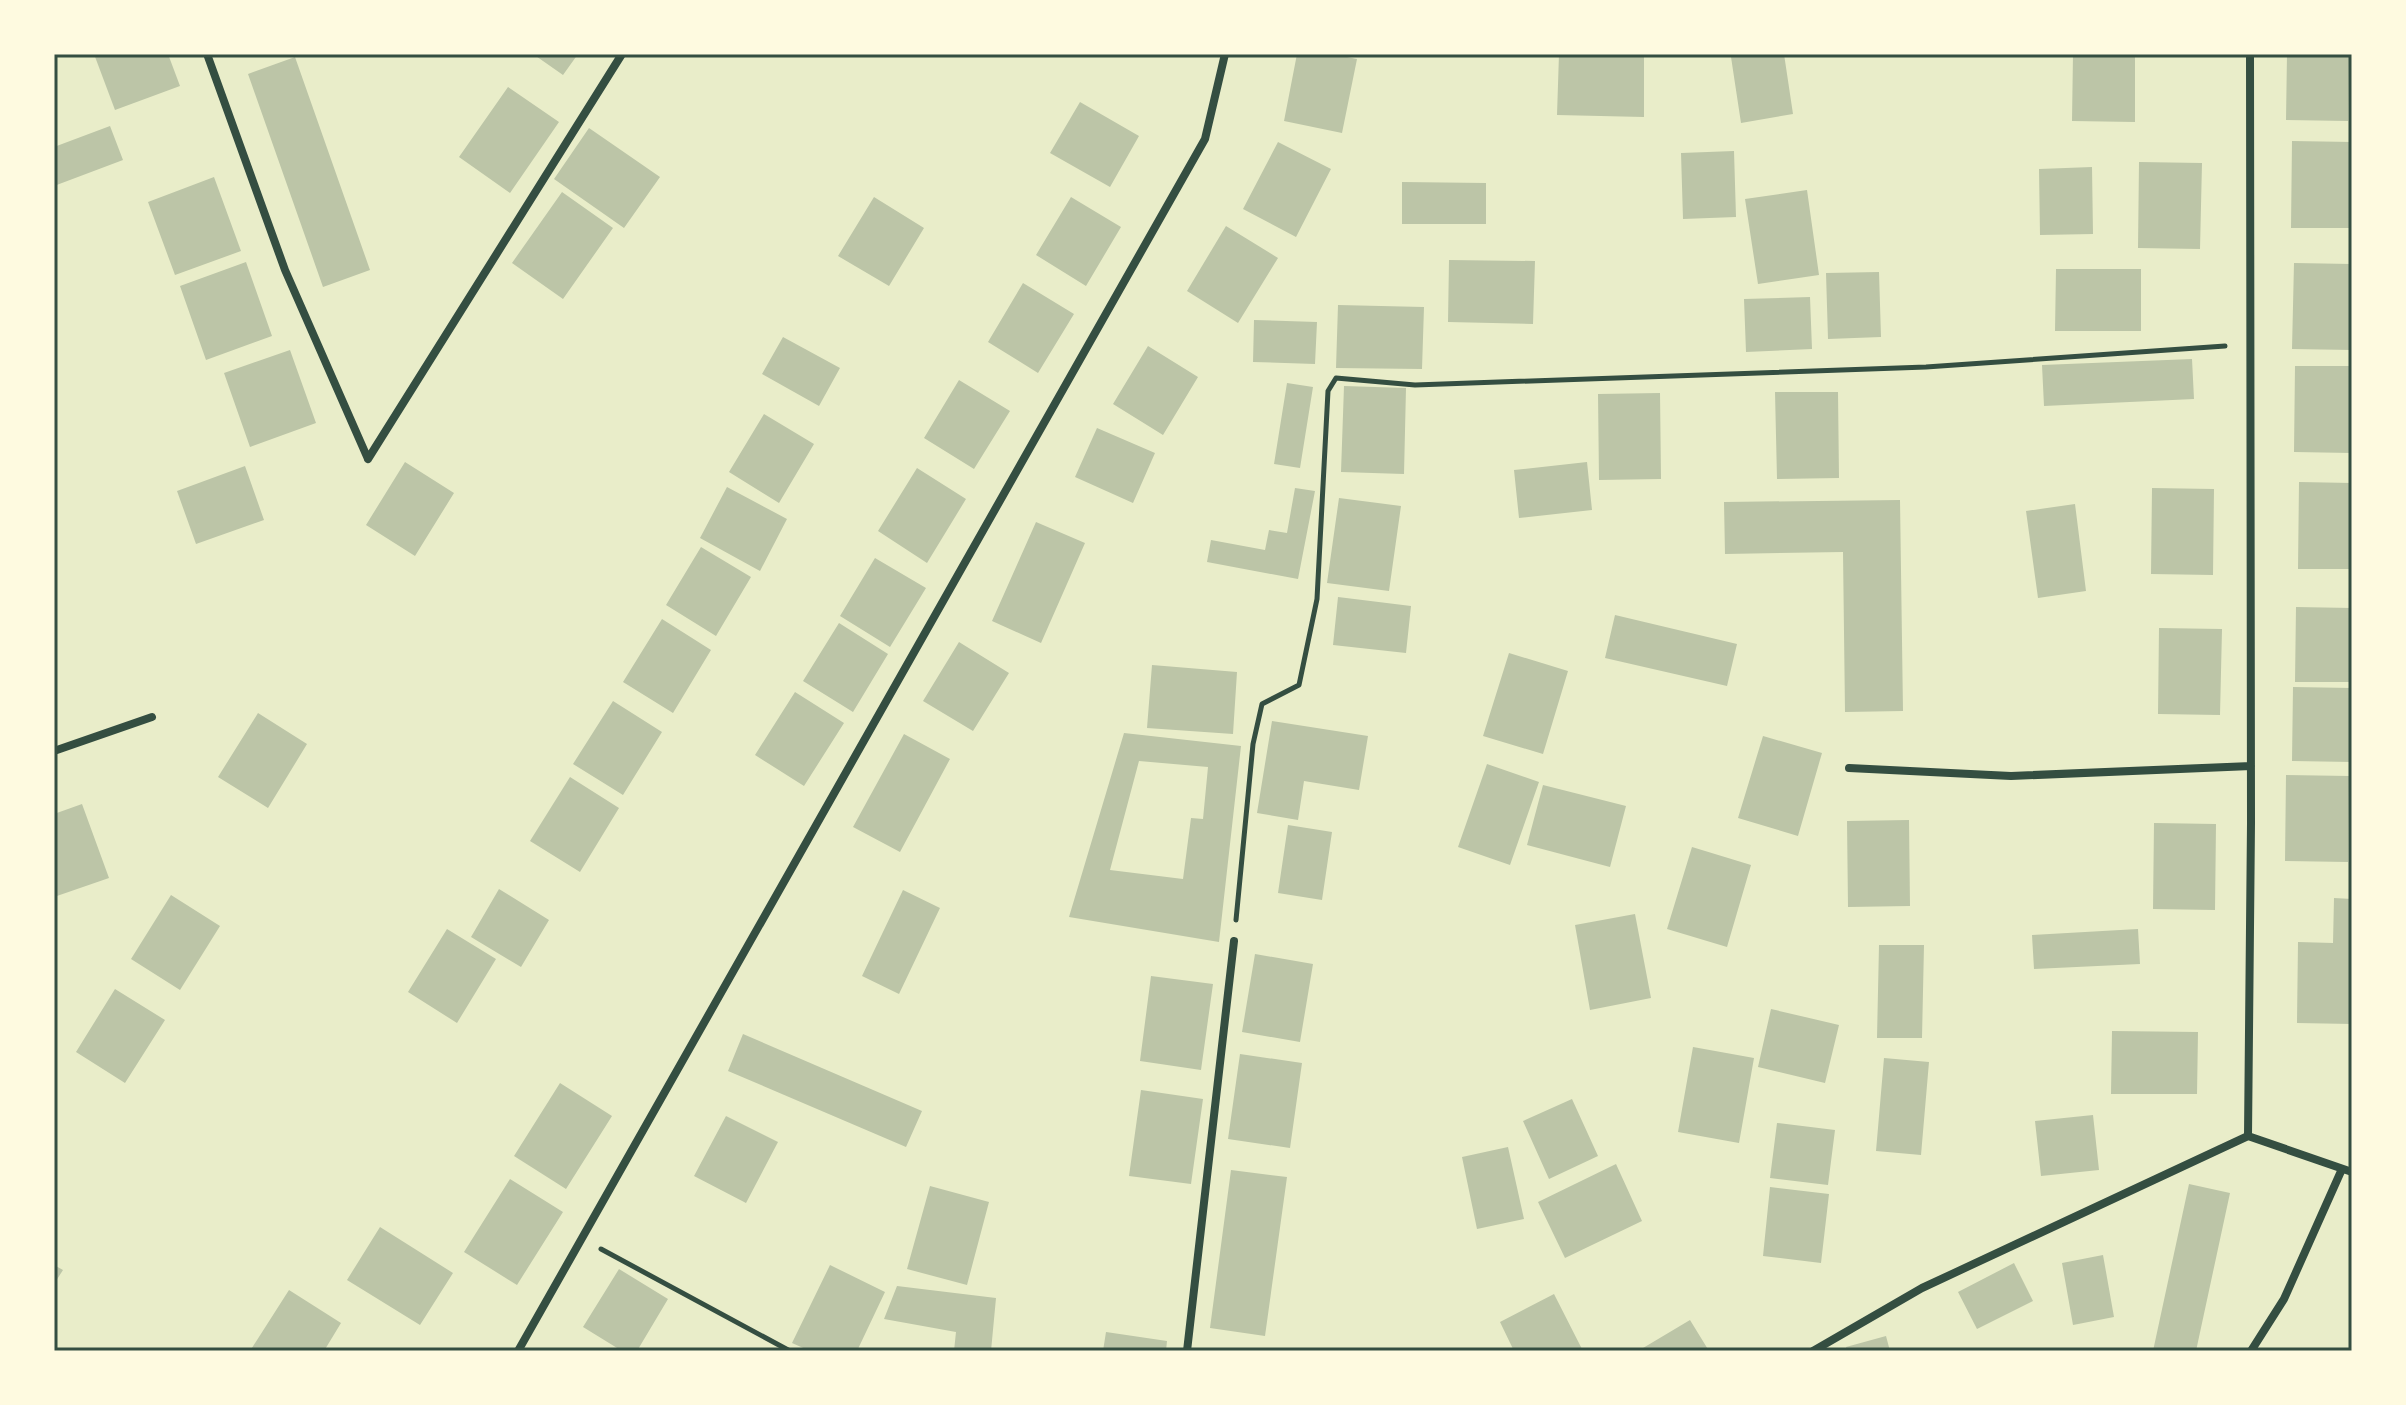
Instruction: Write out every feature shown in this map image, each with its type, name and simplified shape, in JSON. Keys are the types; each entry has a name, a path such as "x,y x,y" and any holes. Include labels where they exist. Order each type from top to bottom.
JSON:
{"street":[{"path":"207,54 285,270 368,459 622,54"},
{"path":"518,1351 1205,139 1225,54"},
{"path":"2248,1136 2250,54"},
{"path":"54,751 152,717"},
{"path":"1849,768 2011,776 2251,766"},
{"path":"1187,1351 1234,941"},
{"path":"1813,1351 1922,1288 2248,1136 2347,1170 2284,1299 2251,1351"}],"path":[{"path":"1234,941 1253,744 1262,704 1299,685 1317,599 1328,391 1336,378 1415,385 1894,368 2250,344"},
{"path":"582,1239 790,1351"}],"building":[{"path":"94,54 168,54 180,86 115,110"},
{"path":"533,54 578,54 563,75"},
{"path":"1297,54 1332,54 1357,59 1342,133 1284,121"},
{"path":"1559,54 1644,54 1644,117 1557,115"},
{"path":"1784,54 1793,114 1741,123 1731,57"},
{"path":"2073,54 2135,54 2135,122 2072,121"},
{"path":"2287,54 2349,54 2348,121 2286,120"},
{"path":"295,57 370,270 323,287 248,74"},
{"path":"508,87 559,122 510,193 459,157"},
{"path":"1080,102 1139,136 1110,187 1050,153"},
{"path":"110,126 123,160 54,186 54,147"},
{"path":"589,128 660,177 624,228 554,179"},
{"path":"2292,141 2352,142 2352,228 2291,228"},
{"path":"1278,142 1331,169 1296,237 1243,209"},
{"path":"1734,151 1736,217 1683,219 1681,153"},
{"path":"2139,162 2202,163 2200,249 2138,248"},
{"path":"2092,167 2093,234 2040,235 2039,169"},
{"path":"214,177 241,251 175,275 148,202"},
{"path":"1402,182 1486,183 1486,224 1402,224"},
{"path":"1807,190 1819,275 1758,284 1745,199"},
{"path":"562,192 613,228 563,299 512,263"},
{"path":"874,197 924,228 889,286 838,256"},
{"path":"1071,197 1121,227 1086,286 1036,255"},
{"path":"1226,226 1278,258 1238,323 1187,291"},
{"path":"1449,260 1535,261 1533,324 1448,322"},
{"path":"246,262 272,336 206,360 180,286"},
{"path":"2294,263 2352,264 2352,350 2292,349"},
{"path":"2056,269 2141,269 2141,331 2055,331"},
{"path":"1879,272 1881,337 1828,339 1826,273"},
{"path":"1023,283 1074,314 1038,373 988,342"},
{"path":"1810,297 1812,349 1746,352 1744,299"},
{"path":"1338,305 1424,307 1422,369 1336,368"},
{"path":"1254,320 1317,322 1315,364 1253,362"},
{"path":"783,337 840,368 819,406 762,374"},
{"path":"1148,346 1198,377 1163,435 1113,404"},
{"path":"290,350 316,423 250,447 224,373"},
{"path":"2192,359 2194,399 2044,406 2042,365"},
{"path":"2295,366 2352,366 2352,453 2294,452"},
{"path":"959,380 1010,411 974,469 924,438"},
{"path":"1287,383 1313,387 1300,468 1274,464"},
{"path":"1344,386 1406,388 1404,474 1341,472"},
{"path":"1775,392 1838,392 1839,478 1777,479"},
{"path":"1660,393 1661,479 1599,480 1598,394"},
{"path":"764,414 814,444 779,503 729,472"},
{"path":"1097,428 1155,453 1133,503 1075,477"},
{"path":"405,462 454,493 415,556 366,525"},
{"path":"1587,462 1592,510 1519,518 1514,470"},
{"path":"245,466 264,520 196,544 177,491"},
{"path":"917,468 966,499 927,563 878,531"},
{"path":"2299,482 2352,483 2352,569 2298,569"},
{"path":"727,487 787,519 760,571 700,538"},
{"path":"1295,488 1315,491 1298,579 1207,562 1211,540 1265,550 1269,530 1287,533"},
{"path":"2152,488 2214,489 2213,575 2151,574"},
{"path":"1339,498 1401,506 1389,591 1327,583"},
{"path":"1900,500 1903,711 1845,712 1843,552 1725,554 1724,502"},
{"path":"2075,504 2086,591 2038,598 2026,511"},
{"path":"1036,522 1085,543 1041,643 992,621"},
{"path":"701,547 751,577 716,636 666,605"},
{"path":"875,558 926,588 890,647 840,616"},
{"path":"1338,597 1411,606 1406,653 1333,645"},
{"path":"2296,607 2352,608 2352,682 2295,682"},
{"path":"1615,615 1737,644 1727,686 1605,658"},
{"path":"662,619 711,650 673,713 623,682"},
{"path":"839,623 888,654 853,712 803,681"},
{"path":"2159,628 2222,629 2220,715 2158,714"},
{"path":"959,642 1009,673 973,731 923,701"},
{"path":"1509,653 1568,671 1543,754 1483,736"},
{"path":"1152,665 1237,672 1233,734 1147,728"},
{"path":"2293,687 2352,688 2352,762 2292,761"},
{"path":"795,692 844,723 804,786 755,755"},
{"path":"613,701 662,732 623,795 573,764"},
{"path":"258,713 307,744 268,808 218,777"},
{"path":"1272,721 1368,736 1359,790 1304,781 1298,820 1257,813"},
{"path":"1124,733 1241,746 1219,942 1069,917","holes":["1139,761 1208,767 1203,819 1191,818 1183,879 1110,870"]},
{"path":"904,734 950,759 900,852 853,827"},
{"path":"1763,736 1822,753 1798,836 1738,818"},
{"path":"1487,764 1539,782 1510,865 1458,847"},
{"path":"2286,775 2349,776 2348,862 2285,861"},
{"path":"570,777 619,808 580,872 530,841"},
{"path":"1543,785 1626,806 1610,867 1527,845"},
{"path":"82,804 109,878 54,897 54,814"},
{"path":"1909,820 1910,906 1848,907 1847,821"},
{"path":"2154,823 2216,824 2215,910 2153,909"},
{"path":"1288,825 1332,832 1322,900 1278,893"},
{"path":"1692,847 1751,865 1727,947 1667,929"},
{"path":"499,889 549,920 521,967 471,937"},
{"path":"903,890 940,908 899,994 862,976"},
{"path":"171,895 220,926 180,990 131,959"},
{"path":"2334,898 2352,899 2352,1024 2297,1023 2298,942 2333,943"},
{"path":"1635,914 1651,998 1590,1010 1575,925"},
{"path":"447,929 496,959 457,1023 408,992"},
{"path":"2138,929 2140,964 2034,969 2032,935"},
{"path":"1879,945 1924,945 1922,1038 1877,1038"},
{"path":"1255,954 1313,964 1300,1042 1242,1032"},
{"path":"1151,976 1213,984 1201,1070 1140,1061"},
{"path":"115,989 165,1020 125,1083 76,1052"},
{"path":"1771,1009 1839,1025 1825,1083 1758,1067"},
{"path":"2112,1031 2198,1032 2197,1094 2111,1094"},
{"path":"743,1034 922,1111 906,1147 728,1071"},
{"path":"1693,1047 1754,1058 1739,1143 1678,1132"},
{"path":"1240,1054 1302,1063 1290,1148 1228,1139"},
{"path":"1884,1058 1929,1062 1921,1155 1876,1151"},
{"path":"560,1083 612,1116 566,1189 514,1156"},
{"path":"1141,1090 1203,1099 1191,1184 1129,1176"},
{"path":"1572,1099 1598,1156 1549,1179 1523,1121"},
{"path":"2093,1115 2099,1170 2041,1176 2035,1121"},
{"path":"726,1116 778,1142 746,1203 694,1176"},
{"path":"1777,1123 1835,1130 1828,1185 1770,1178"},
{"path":"1508,1147 1524,1219 1477,1229 1462,1157"},
{"path":"1616,1164 1642,1221 1565,1258 1538,1202"},
{"path":"1231,1170 1287,1177 1265,1336 1210,1328"},
{"path":"510,1179 563,1212 517,1285 464,1252"},
{"path":"2189,1184 2230,1193 2196,1351 2153,1351"},
{"path":"930,1186 989,1202 967,1285 907,1269"},
{"path":"1770,1187 1829,1194 1821,1263 1763,1256"},
{"path":"380,1227 453,1273 420,1325 347,1280"},
{"path":"2103,1255 2114,1317 2073,1325 2062,1263"},
{"path":"2014,1263 2033,1301 1977,1329 1958,1292"},
{"path":"54,1265 63,1270 54,1284"},
{"path":"830,1265 885,1292 857,1351 810,1351 792,1343"},
{"path":"619,1269 668,1299 637,1351 622,1351 583,1327"},
{"path":"897,1286 996,1298 991,1351 954,1351 956,1332 884,1319"},
{"path":"289,1290 341,1323 324,1351 250,1351"},
{"path":"1554,1294 1583,1351 1514,1351 1500,1322"},
{"path":"1690,1320 1709,1351 1638,1351"},
{"path":"1106,1332 1167,1341 1166,1351 1103,1351"},
{"path":"1886,1336 1890,1351 1847,1351 1846,1347"}]}
